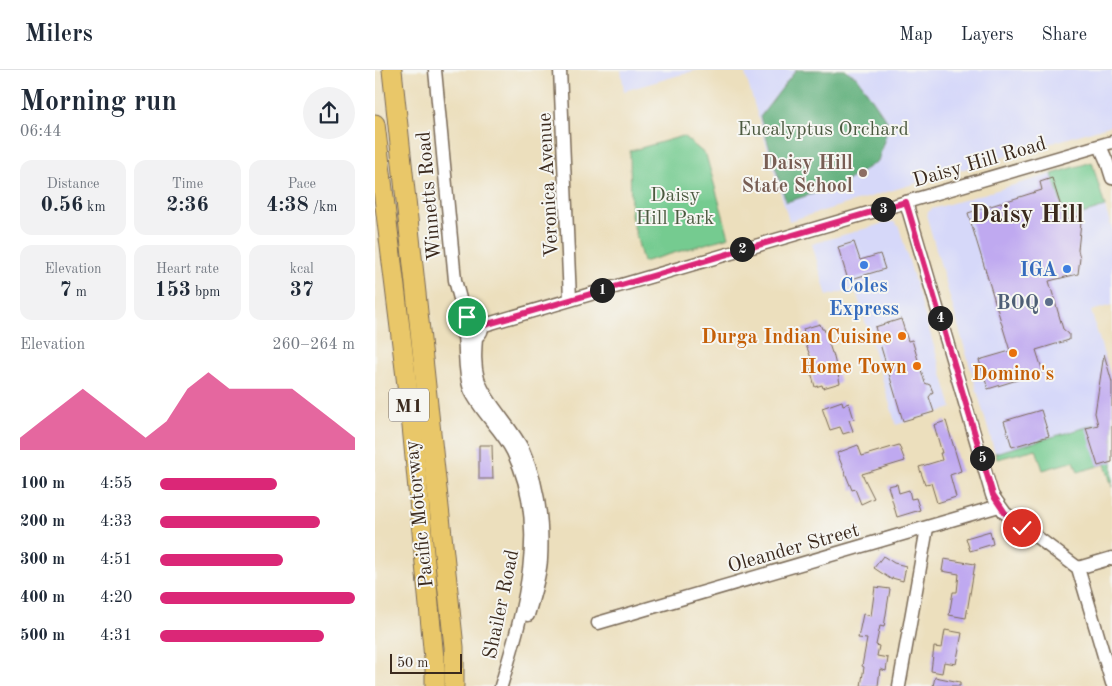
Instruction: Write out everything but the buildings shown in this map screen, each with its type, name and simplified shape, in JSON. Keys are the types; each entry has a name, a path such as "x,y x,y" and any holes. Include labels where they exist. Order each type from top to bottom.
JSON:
{"highway":[{"name":"Pacific Motorway","path":"394,70 395,101 454,648 454,686"},
{"name":"Pacific Motorway","path":"375,124 412,426 435,686"}],"street":[{"name":"Winnetts Road","path":"435,70 455,280 463,310 467,317"},
{"name":"Veronica Avenue","path":"560,70 570,299"},
{"path":"1106,144 1107,162 1112,178"},
{"name":"Daisy Hill Road","path":"474,333 570,299 1106,144"},
{"path":"906,202 993,495 999,506 1022,528 1078,568 1112,683"},
{"path":"467,317 477,318 474,333 459,327 461,321 467,317"},
{"name":"Shailer Road","path":"474,333 467,376 470,388 476,400 497,426 513,452 525,482 532,536 531,561 521,614 501,686"},
{"name":"Shailer Road","path":"474,333 475,365 479,380 523,451 541,513 541,560 534,595 507,686"},
{"name":"Oleander Street","path":"598,623 999,506"},
{"path":"899,686 927,528"},
{"path":"1078,568 1112,558"}],"shaded area":[{"path":"621,70 697,70 624,91"},
{"name":"Daisy Hill State School","path":"744,70 1112,70 1112,125 789,221"},
{"path":"1052,174 1066,219 1105,207 1112,229 1112,305 1091,311 1112,382 1112,420 995,453 927,218 928,212 932,209"},
{"path":"888,222 894,222 899,227 952,408 896,425 855,288 827,296 812,244"}],"green space":[{"name":"Eucalyptus Orchard","path":"796,70 845,70 857,77 889,124 878,161 839,186 786,202 760,117"},
{"name":"Daisy Hill Park","path":"683,136 706,155 729,237 643,262 631,215 630,151"},
{"path":"1092,162 1105,207 1066,219 1052,174"},
{"path":"1112,420 1112,487 1105,464 1078,472 1074,461 1043,470 1036,449 997,459 995,453"}],"place":[{"name":"Daisy Hill State School","path":"863,173"},
{"name":"Coles Express","path":"864,265"},
{"name":"IGA","path":"1067,269"},
{"name":"BOQ","path":"1049,302"},
{"name":"Durga Indian Cuisine","path":"902,336"},
{"name":"Domino's","path":"1013,353"},
{"name":"Home Town","path":"917,366"}],"district":[{"name":"Daisy Hill","path":"1027,213"}],"route":[{"path":"467,317 474,316 479,320 481,326 906,202 993,495 1005,513 1022,528"}]}
